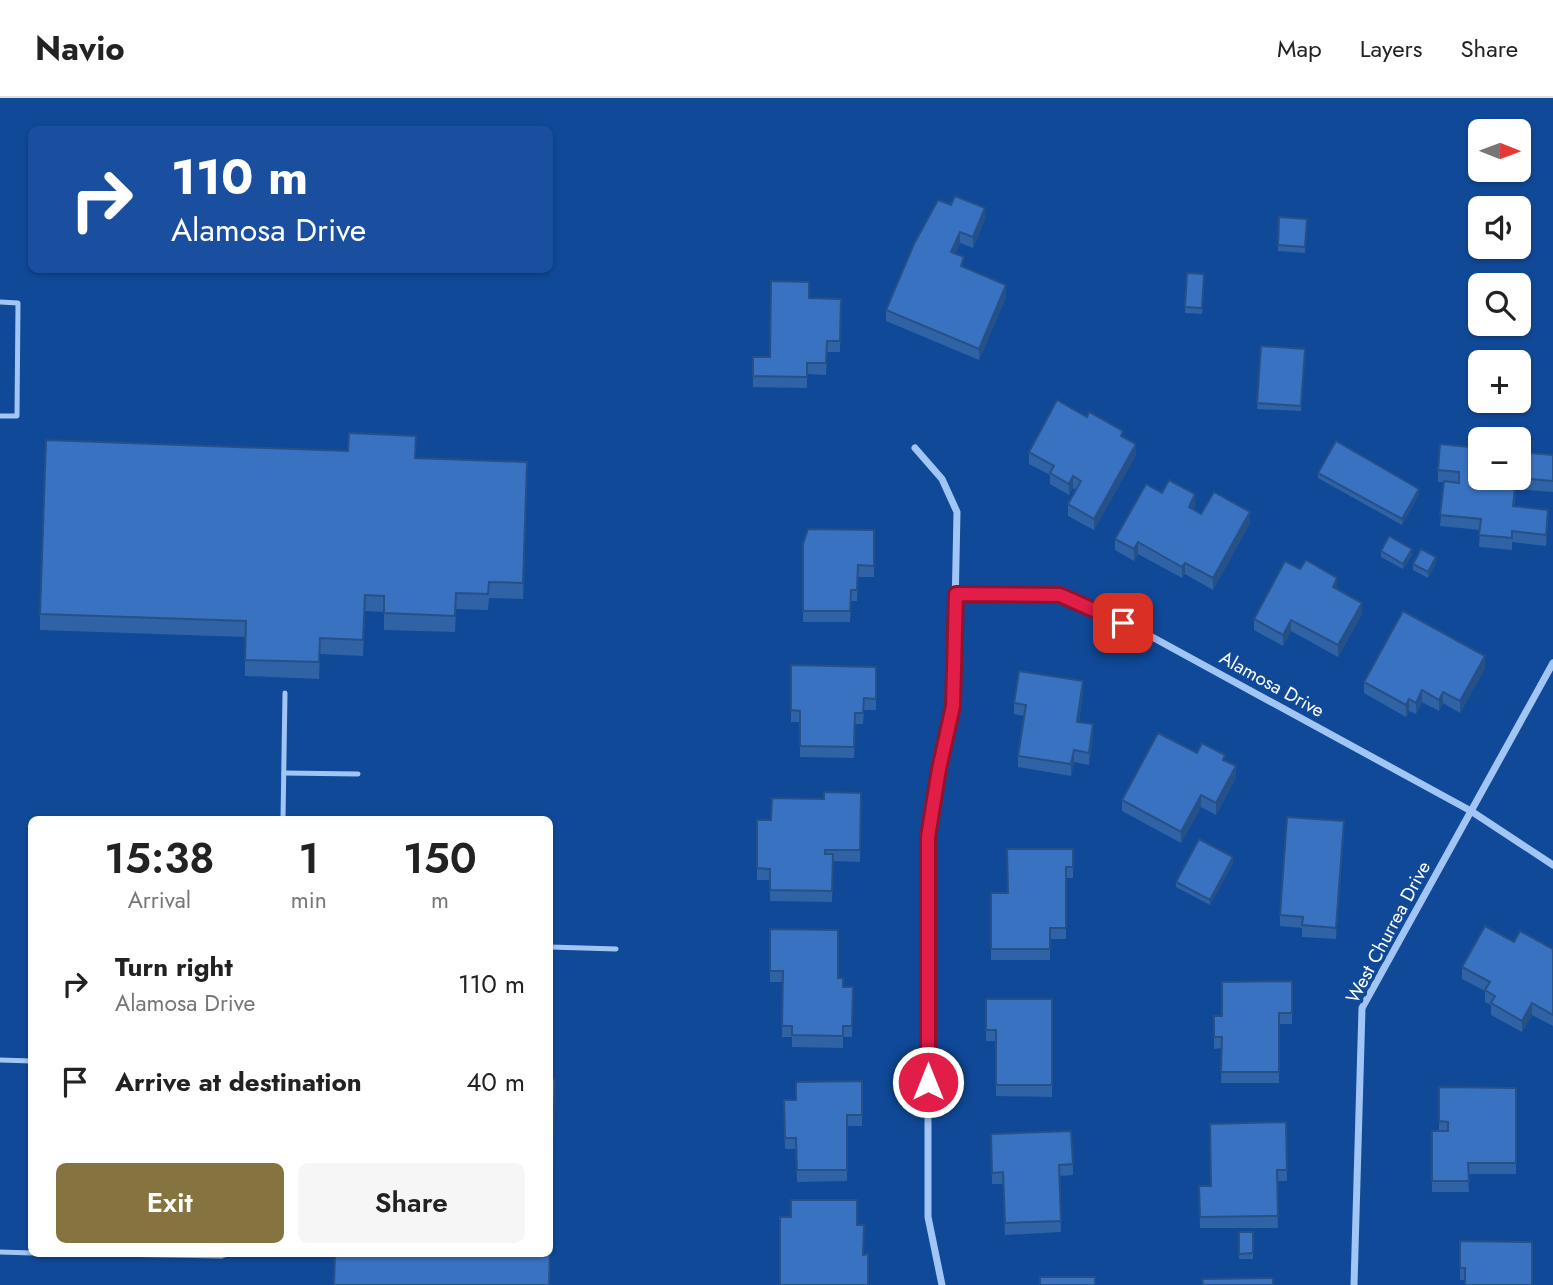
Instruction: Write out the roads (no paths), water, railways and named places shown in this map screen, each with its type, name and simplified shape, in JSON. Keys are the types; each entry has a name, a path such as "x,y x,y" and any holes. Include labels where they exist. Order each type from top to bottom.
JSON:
{"street":[{"path":"915,448 942,479 957,512 953,706 928,837 928,1217 942,1285"},
{"name":"Alamosa Drive","path":"956,594 1060,595 1143,632 1471,811 1553,865"},
{"name":"West Churrea Drive","path":"1354,1285 1362,1008 1553,663"}],"lane":[{"path":"0,302 18,303 17,416 0,416"},
{"path":"283,816 285,694"},
{"path":"284,773 358,774"},
{"path":"553,947 616,949"},
{"path":"0,1060 28,1061"},
{"path":"0,1252 28,1253"}]}
